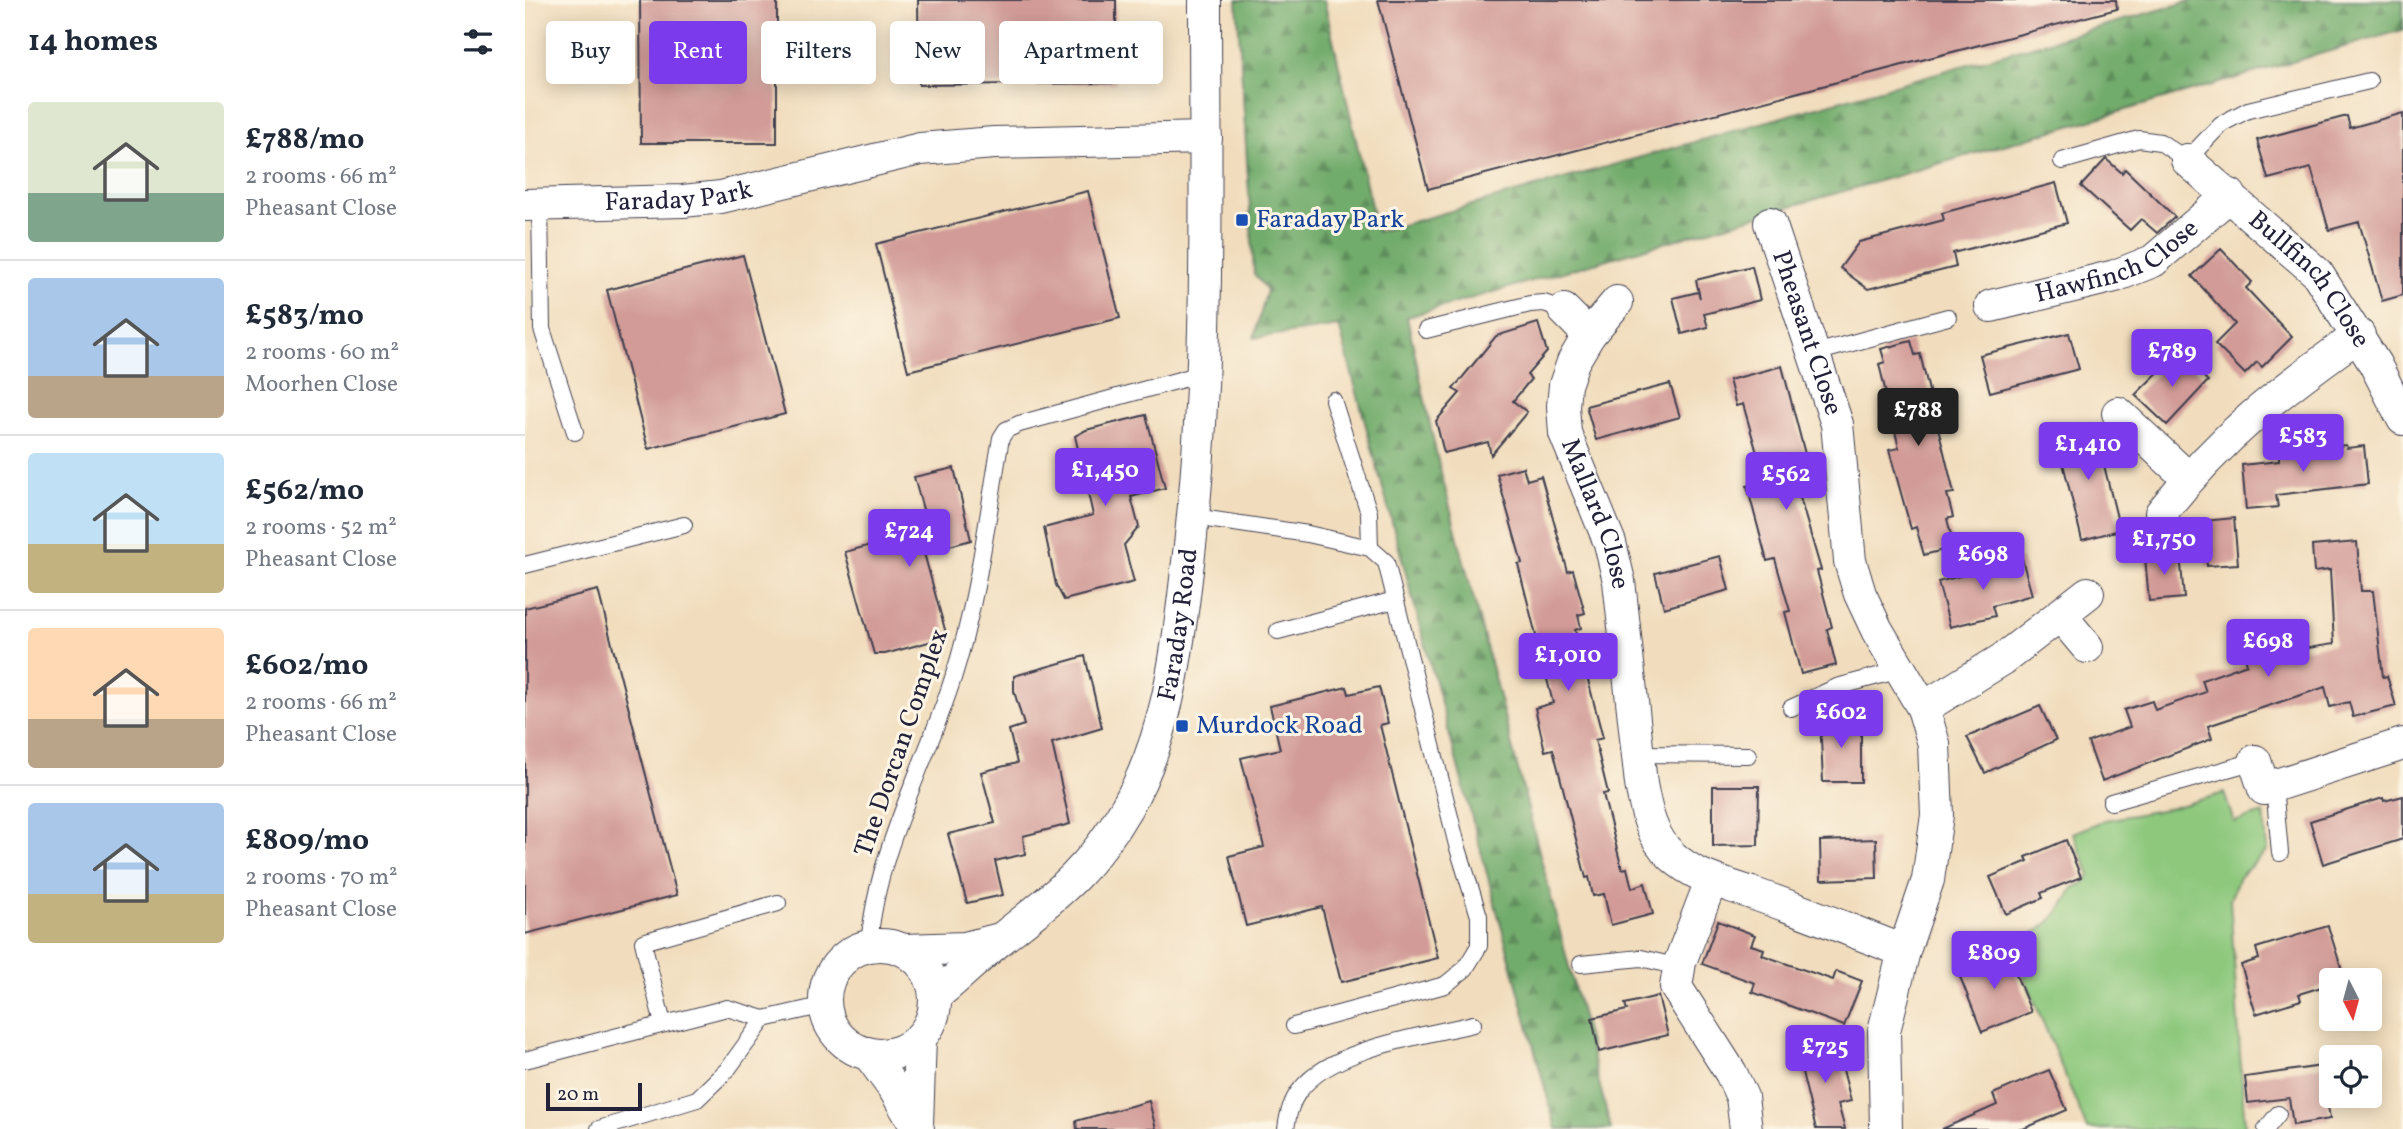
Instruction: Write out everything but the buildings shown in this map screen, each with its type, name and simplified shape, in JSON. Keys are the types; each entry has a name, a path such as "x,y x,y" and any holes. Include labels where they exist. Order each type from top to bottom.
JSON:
{"street":[{"name":"Faraday Road","path":"935,996 1001,939 1055,898 1090,862 1126,809 1149,763 1165,704 1180,628 1194,517 1205,373 1205,0"},
{"name":"Faraday Park","path":"532,204 683,201 721,197 933,148 994,142 1206,138"},
{"name":"Bullfinch Close","path":"2187,160 2317,273 2359,335 2388,385 2403,419"},
{"name":"Hawfinch Close","path":"1991,306 2115,276 2153,261 2230,195"},
{"name":"Pheasant Close","path":"1770,223 1837,424 1850,561 1860,594 1923,708 1934,744 1937,815 1928,880 1904,951 1884,1031 1886,1129"},
{"name":"Mallard Close","path":"1617,302 1589,335 1573,362 1565,385 1565,433 1610,543 1619,581 1638,754 1647,815 1655,836 1670,855 1711,881 1904,951"},
{"path":"1564,310 1589,335"},
{"path":"2161,513 2188,478 2249,417 2359,335"},
{"path":"2117,413 2188,478"},
{"path":"1923,708 1966,685 2061,616 2088,593"},
{"path":"2061,616 2087,647"},
{"path":"2264,774 2403,744"},
{"path":"1711,881 1676,977 1679,993 1731,1073 1742,1097 1746,1129"},
{"name":"Faraday Road","path":"904,950 965,948 1001,939"},
{"path":"887,945 904,950 926,969 935,996 929,1026 920,1038 893,1053 868,1053 849,1045 837,1035 829,1022 825,1005 828,980 838,964 852,952 869,946 887,945"},
{"path":"918,1127 920,1038"},
{"path":"868,1053 918,1127"}],"lane":[{"path":"2061,160 2140,139 2160,142 2187,160 2221,124 2248,110 2369,80"},
{"path":"532,204 542,329 575,432"},
{"path":"1426,330 1530,304 1544,303 1564,310"},
{"path":"1815,353 1948,317"},
{"name":"The Dorcan Complex","path":"869,946 871,921 886,856 952,680 966,635 1001,438 1006,430 1019,424 1205,373"},
{"path":"1333,400 1369,513 1370,548"},
{"path":"1194,517 1308,534 1370,548 1386,562 1479,916 1479,946 1465,969 1445,985 1294,1026"},
{"path":"525,565 684,525"},
{"path":"1278,631 1395,600"},
{"path":"1791,708 1837,687 1901,670"},
{"path":"1638,754 1748,755"},
{"path":"2111,802 2264,774 2280,853"},
{"path":"663,1024 643,942 778,903"},
{"path":"1580,964 1641,958 1679,967"},
{"path":"525,1060 727,1008 764,1019 825,1005"},
{"path":"599,1129 697,1099 727,1070 764,1019"},
{"path":"1286,1129 1292,1103 1300,1089 1325,1069 1360,1053 1473,1024"},
{"path":"2266,1129 2278,1114"}],"green space":[{"path":"1237,0 1324,0 1377,232 2194,0 2403,0 2403,30 1407,317 1437,457 1611,1129 1556,1129 1339,326 1254,338 1267,290 1254,274"},
{"path":"2224,793 2234,822 2264,813 2267,851 2239,877 2230,900 2245,1129 2087,1129 2010,942 2031,935 2048,923 2073,888 2084,883 2090,875 2073,833 2105,820 2172,808"}],"place":[{"name":"Faraday Park","path":"1242,220"},
{"name":"Murdock Road","path":"1182,726"}]}
